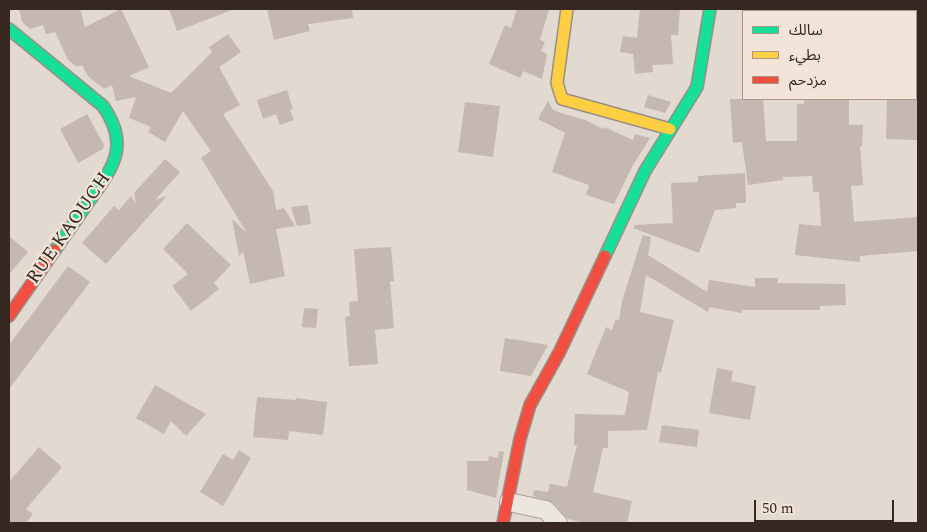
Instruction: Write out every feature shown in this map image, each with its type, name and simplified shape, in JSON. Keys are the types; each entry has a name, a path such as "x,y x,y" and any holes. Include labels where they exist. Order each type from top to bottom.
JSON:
{"street":[{"path":"566,9 557,83 562,99 670,129"},
{"path":"503,523 510,502 520,439 530,405 559,353 645,171 697,87 704,56 710,9"},
{"name":"RUE KAOUCH","path":"9,29 103,106 114,120 118,155 111,170 9,316"},
{"path":"510,502 546,510 558,523"}],"building":[{"path":"19,9 80,9 85,27 121,9 149,67 129,76 171,93 212,52 209,47 228,34 241,52 219,67 240,105 223,114 273,191 276,210 284,208 295,226 276,229 285,276 250,284 243,251 239,256 232,219 247,233 201,158 211,151 183,111 165,142 148,132 151,127 129,118 136,97 116,101 112,85 104,89 88,76 82,65 77,67 68,60 55,32 46,34 43,25 30,29 22,22"},
{"path":"169,9 232,9 232,10 177,31"},
{"path":"267,9 352,9 353,18 308,24 310,31 274,40"},
{"path":"517,9 549,9 540,40 545,42 541,51 547,54 542,79 523,71 520,78 489,64 505,25 511,28"},
{"path":"640,9 680,9 678,35 671,35 673,64 652,65 653,72 635,74 633,54 620,52 623,36 637,38"},
{"path":"287,90 293,109 290,110 294,120 280,125 276,114 263,119 257,100"},
{"path":"648,95 671,102 665,113 644,107"},
{"path":"730,99 763,100 766,141 797,141 797,104 804,104 804,100 849,100 849,125 863,125 862,147 860,146 863,185 851,186 854,222 918,217 918,251 860,256 860,262 795,255 799,224 821,226 819,192 813,192 812,176 783,177 783,180 748,185 742,142 733,143"},
{"path":"918,99 918,140 886,139 887,100"},
{"path":"548,101 552,109 558,112 585,120 603,129 604,127 633,140 635,134 650,138 633,165 614,204 586,195 589,185 552,172 565,133 538,119"},
{"path":"465,102 500,106 493,157 458,152"},
{"path":"87,114 104,145 103,149 78,163 60,129"},
{"path":"165,159 180,172 155,200 167,196 106,264 82,243 114,206 119,210 131,196 136,204 134,193"},
{"path":"745,173 746,203 736,203 736,208 715,210 699,253 633,228 635,225 673,223 671,183 698,182 698,176"},
{"path":"308,205 311,224 297,226 291,207"},
{"path":"187,223 231,265 214,283 219,289 191,311 172,286 188,274 163,249"},
{"path":"643,235 651,237 648,255 707,292 709,280 755,287 755,278 778,278 778,283 845,284 846,305 820,306 820,310 742,310 742,313 709,307 708,312 646,275 640,312 674,320 661,373 658,372 647,430 608,431 608,448 603,448 593,492 632,501 627,523 584,523 568,519 553,502 533,496 534,490 548,492 550,484 567,487 577,445 574,445 575,414 625,415 629,392 587,374 606,327 612,330 616,319 619,321 622,301"},
{"path":"9,236 28,252 9,274"},
{"path":"391,247 394,281 390,281 394,328 375,330 378,364 349,366 345,317 350,316 349,302 358,301 354,249"},
{"path":"68,266 90,282 9,389 9,345"},
{"path":"304,308 318,309 316,328 302,327"},
{"path":"505,338 548,345 531,376 500,371"},
{"path":"717,368 733,371 731,381 756,386 750,420 709,413"},
{"path":"155,385 206,414 186,436 171,421 164,434 136,418"},
{"path":"257,397 296,400 296,398 327,402 323,435 289,431 288,440 253,437"},
{"path":"662,425 699,430 697,447 659,442"},
{"path":"39,447 62,467 26,509 33,514 26,523 9,523 9,482"},
{"path":"239,450 251,458 223,506 200,492 223,454 233,460"},
{"path":"499,451 504,452 496,498 467,490 467,461 488,461 489,456 498,458"}],"traffic: fast":[{"path":"605,256 645,171 697,87 710,9"},
{"path":"9,29 103,106 116,132 116,155 112,166 99,188 55,250"}],"traffic: slow":[{"path":"567,9 557,83 562,99 670,129"}],"traffic: jam":[{"path":"9,316 55,250"},
{"path":"503,523 520,439 530,405 559,353 605,256"}]}
